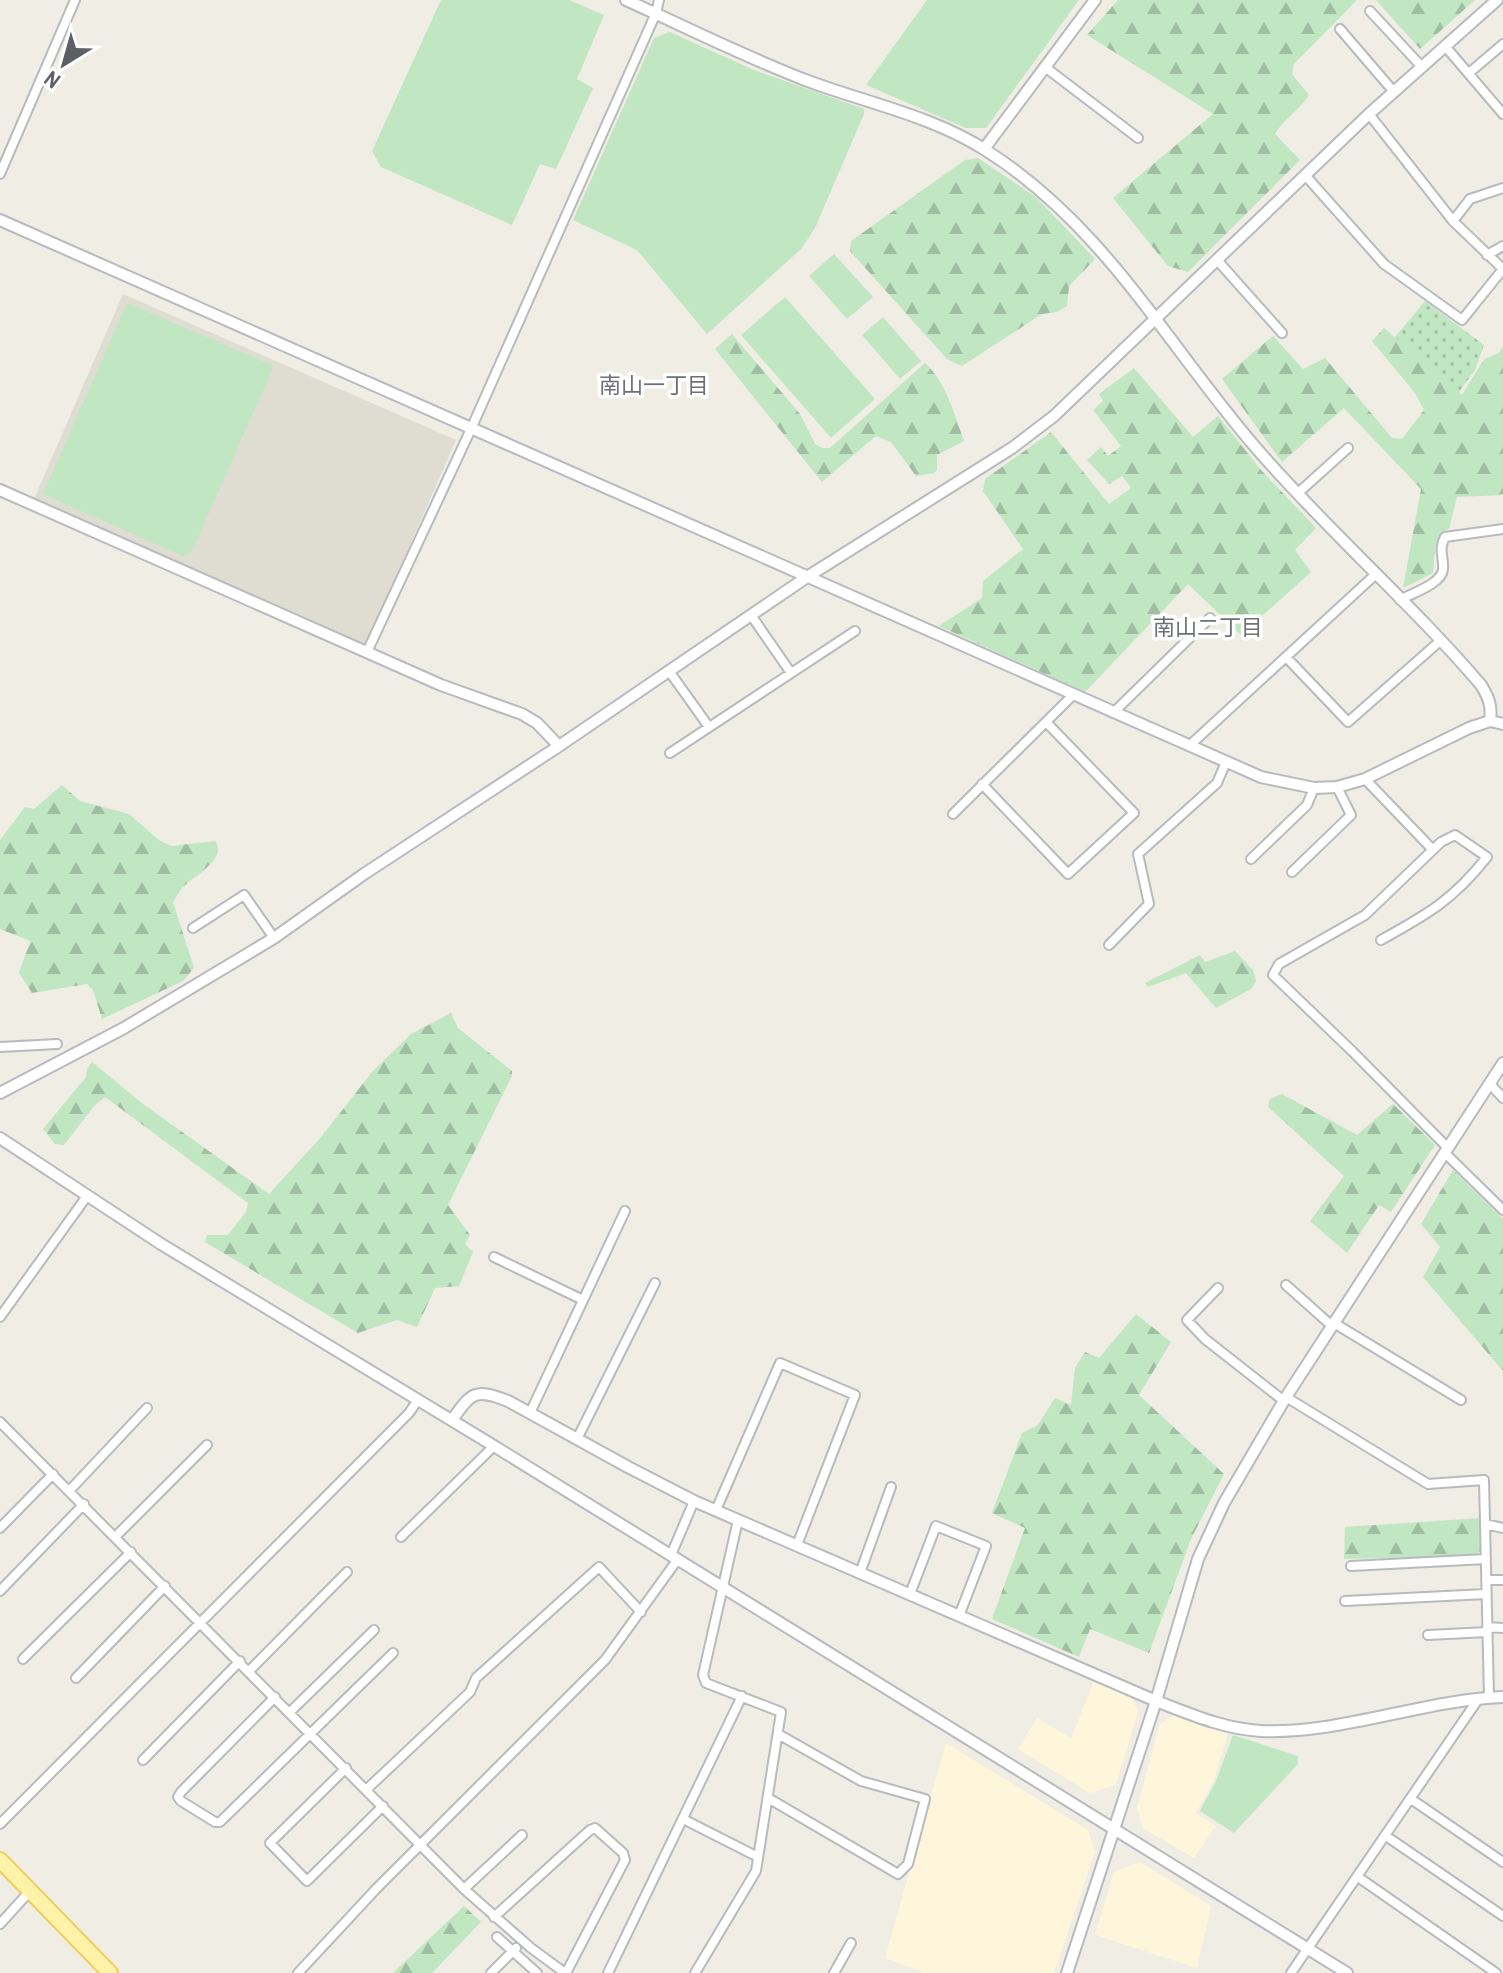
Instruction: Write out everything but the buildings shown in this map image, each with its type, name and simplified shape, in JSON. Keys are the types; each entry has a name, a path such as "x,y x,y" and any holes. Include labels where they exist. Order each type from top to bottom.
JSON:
{"main road":[{"path":"0,1860 110,1973"}],"street":[{"path":"0,174 75,0"},
{"path":"626,0 764,63 902,112 984,149 1034,184 1101,248 1229,416 1298,493 1464,665 1489,698 1492,710 1490,721"},
{"path":"367,652 471,429 656,13 659,0"},
{"path":"984,149 1095,0"},
{"path":"0,1093 124,1028 274,938 364,874 807,577 1012,448 1054,416 1369,114 1497,0"},
{"path":"1370,11 1422,67"},
{"path":"1340,29 1394,92"},
{"path":"1469,73 1503,44"},
{"path":"1445,46 1503,114"},
{"path":"1045,67 1138,138"},
{"path":"1305,175 1384,264 1462,320 1503,269 1453,221 1369,114"},
{"path":"1453,221 1470,199 1503,188"},
{"path":"0,220 1270,780 1314,788 1337,787 1365,779 1469,728 1490,721 1503,724"},
{"path":"1487,255 1503,246"},
{"path":"1217,260 1282,333"},
{"path":"1298,493 1348,448"},
{"path":"0,490 441,685 522,714 537,723 559,746"},
{"path":"1400,600 1439,579 1443,571 1440,547 1445,537 1503,529"},
{"path":"1189,746 1376,574"},
{"path":"751,615 791,673"},
{"path":"1113,713 1210,618"},
{"path":"670,753 855,631"},
{"path":"1286,657 1348,722 1440,641"},
{"path":"669,671 709,727"},
{"path":"953,814 1073,695"},
{"path":"982,784 1068,874 1134,813 1046,722"},
{"path":"1109,945 1149,904 1138,854 1217,783 1226,762"},
{"path":"1365,779 1433,850"},
{"path":"1292,872 1351,815 1337,787"},
{"path":"1251,859 1307,805 1314,788"},
{"path":"1381,940 1437,909 1487,857 1455,835 1441,842 1365,915 1279,964 1273,975 1352,1051 1503,1210"},
{"path":"193,928 244,895 274,938"},
{"path":"0,1047 57,1044"},
{"path":"1067,1973 1156,1701 1198,1559 1224,1503 1285,1399 1503,1063"},
{"path":"1490,1084 1503,1098"},
{"path":"0,1138 87,1196 1347,1973"},
{"path":"0,1317 87,1196"},
{"path":"530,1413 625,1211"},
{"path":"494,1257 583,1300"},
{"path":"577,1439 655,1283"},
{"path":"1286,1285 1333,1324 1461,1400"},
{"path":"1218,1288 1187,1320 1205,1339 1285,1399 1428,1484 1484,1480 1487,1630 1484,1698 1291,1973"},
{"path":"716,1510 780,1363 855,1395 797,1545"},
{"path":"452,1420 471,1395 489,1393 694,1501 1156,1701 1214,1723 1236,1728 1299,1730 1503,1697"},
{"path":"0,1824 409,1413 418,1400"},
{"path":"70,1490 147,1408"},
{"path":"0,1422 464,1889 494,1917 566,1973 625,1860 623,1853 595,1828 494,1917"},
{"path":"116,1536 207,1445"},
{"path":"401,1537 494,1446"},
{"path":"0,1528 53,1474"},
{"path":"860,1573 891,1487"},
{"path":"298,1973 358,1907 605,1660 641,1612 674,1557 694,1501"},
{"path":"0,1591 84,1504"},
{"path":"695,1973 751,1882 758,1857 781,1712 706,1683 703,1675 738,1520"},
{"path":"1485,1524 1503,1528"},
{"path":"910,1594 936,1526 986,1546 959,1616"},
{"path":"23,1659 131,1552"},
{"path":"1351,1566 1486,1559"},
{"path":"367,1789 470,1692 476,1678 599,1567 641,1612"},
{"path":"249,1671 347,1572"},
{"path":"1486,1580 1503,1580"},
{"path":"76,1678 165,1586"},
{"path":"1345,1601 1486,1594"},
{"path":"1428,1635 1503,1628"},
{"path":"290,1712 374,1630"},
{"path":"275,1697 181,1792 178,1797 181,1801 220,1822 393,1653"},
{"path":"143,1760 240,1661"},
{"path":"608,1973 742,1696"},
{"path":"768,1798 898,1874 908,1864 925,1799 861,1781 778,1734"},
{"path":"346,1768 270,1843 307,1881 383,1806"},
{"path":"1411,1799 1503,1862"},
{"path":"683,1819 758,1857"},
{"path":"464,1889 522,1835"},
{"path":"1386,1836 1503,1916"},
{"path":"1358,1877 1496,1973"},
{"path":"0,1924 30,1891"},
{"path":"497,1937 537,1973"},
{"path":"491,1973 523,1940"},
{"path":"834,1973 851,1943"}],"shaded area":[{"path":"123,294 456,440 366,645 34,499"},
{"path":"1094,1681 1131,1696 1138,1711 1116,1785 1090,1793 1018,1749 1037,1718 1071,1738"},
{"path":"1174,1715 1228,1733 1214,1780 1196,1813 1216,1826 1194,1858 1143,1828 1137,1808 1160,1724"},
{"path":"946,1743 1088,1830 1095,1852 1054,1973 925,1973 885,1958"},
{"path":"1140,1862 1211,1906 1197,1968 1095,1935 1114,1872"}],"green space":[{"path":"441,0 569,0 604,15 577,79 593,88 556,169 540,164 512,225 381,167 372,151"},
{"path":"927,0 1079,0 986,128 966,128 866,85"},
{"path":"1118,0 1357,0 1294,64 1292,74 1309,95 1275,134 1300,160 1188,272 1168,266 1113,198 1213,114 1087,35"},
{"path":"1376,0 1475,0 1420,49"},
{"path":"670,32 754,70 864,109 815,228 801,249 707,334 637,250 573,220 654,38"},
{"path":"978,158 1036,197 1095,259 1069,286 1067,306 1057,312 1042,314 962,366 947,359 850,251 851,241 965,160"},
{"path":"834,254 873,297 847,319 809,276"},
{"path":"785,297 875,399 831,438 741,335"},
{"path":"1425,301 1484,345 1475,370 1445,411 1386,348"},
{"path":"127,303 274,366 192,551 183,556 43,494"},
{"path":"883,317 921,361 900,379 862,335"},
{"path":"1384,328 1462,395 1484,359 1499,353 1503,346 1503,495 1457,497 1449,529 1441,532 1435,546 1433,573 1403,588 1421,489 1344,408 1282,462 1222,379 1273,336 1303,369 1325,358 1392,438 1402,439 1424,410 1415,393 1372,341"},
{"path":"732,334 800,414 815,444 822,448 830,448 925,363 944,389 964,441 937,455 937,470 934,473 916,476 891,442 876,436 822,482 715,349"},
{"path":"1134,368 1193,437 1218,416 1261,470 1316,528 1295,550 1311,572 1241,635 1188,584 1085,692 939,626 982,598 983,581 1023,549 983,491 985,479 1051,432 1109,504 1131,488 1122,476 1109,484 1087,460 1101,447 1108,456 1121,446 1093,410 1103,401 1099,394"},
{"path":"62,785 80,801 129,814 159,840 171,846 215,841 218,847 214,860 184,886 173,902 194,968 183,981 102,1019 93,990 87,984 32,993 19,973 30,941 0,929 0,840 25,807 34,809"},
{"path":"1235,951 1253,970 1256,981 1251,989 1216,1008 1186,973 1148,987 1145,983 1200,955 1205,962"},
{"path":"451,1013 458,1028 512,1071 512,1076 448,1205 470,1235 465,1244 473,1252 459,1286 435,1288 417,1327 397,1320 358,1333 205,1242 207,1235 228,1235 246,1212 248,1203 105,1097 94,1106 64,1145 55,1144 43,1129 86,1077 92,1062 143,1104 269,1194 322,1136 372,1072 411,1034"},
{"path":"1282,1094 1357,1135 1393,1104 1435,1145 1391,1212 1379,1205 1347,1253 1310,1221 1344,1176 1268,1107 1270,1099"},
{"path":"1453,1170 1503,1219 1503,1371 1423,1277 1440,1247 1421,1224"},
{"path":"1136,1314 1171,1342 1139,1395 1224,1474 1191,1539 1149,1653 1090,1629 1079,1657 992,1619 1025,1528 992,1513 1022,1433 1038,1425 1055,1398 1071,1405 1075,1368 1085,1352 1099,1358"},
{"path":"1481,1518 1482,1549 1474,1556 1344,1559 1345,1527"},
{"path":"1233,1735 1298,1756 1298,1764 1234,1833 1200,1811 1216,1781"},
{"path":"464,1906 481,1922 432,1973 393,1973"}],"district":[{"name":"南山一丁目","path":"654,385"},
{"name":"南山二丁目","path":"1208,627"}]}
